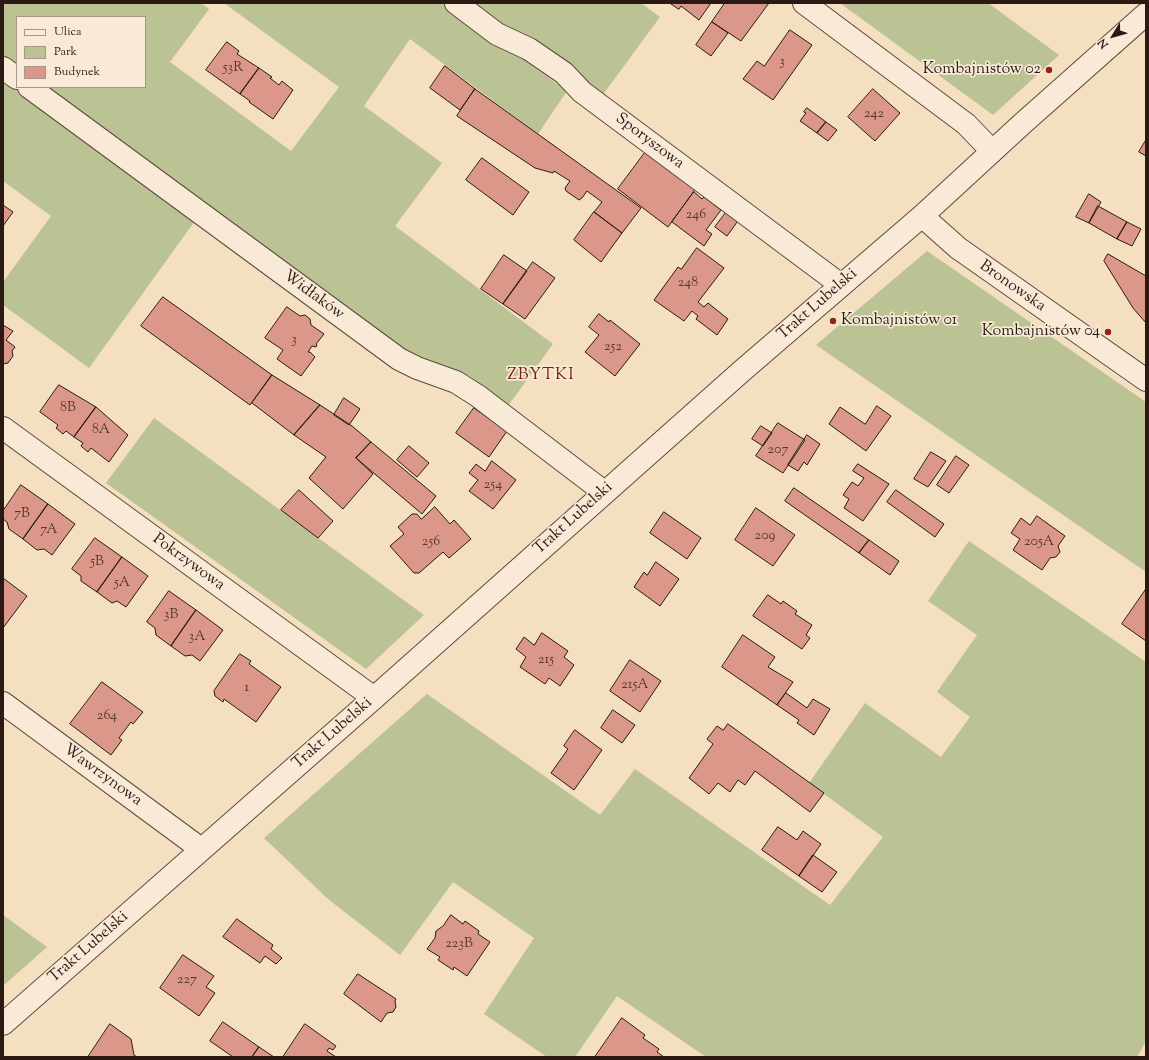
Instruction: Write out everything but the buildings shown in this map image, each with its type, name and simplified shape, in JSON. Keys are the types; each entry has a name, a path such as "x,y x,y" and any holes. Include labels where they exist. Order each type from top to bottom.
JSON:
{"street":[{"name":"Sporyszowa","path":"456,3 498,34 529,49 564,73 582,92 841,285"},
{"path":"804,3 966,124 992,151"},
{"name":"Trakt Lubelski","path":"3,1024 374,698 604,492 922,216 992,151 1146,14"},
{"path":"3,68 16,77"},
{"name":"Widłaków","path":"30,88 399,359 417,368 456,382 478,396 604,492"},
{"name":"Bronowska","path":"922,216 958,248 1146,380"},
{"name":"Pokrzywowa","path":"3,428 374,698"},
{"name":"Wawrzynowa","path":"3,703 201,849"}],"green space":[{"path":"3,3 201,3 209,9 170,62 291,151 339,87 224,3 445,3 567,91 538,134 410,39 364,106 442,163 395,226 553,344 508,406 470,376 420,361 46,88 146,88 146,16 16,16 16,65 3,56"},
{"path":"467,3 641,3 660,17 602,96 530,43"},
{"path":"840,3 988,3 1059,55 993,115"},
{"path":"3,75 16,85 16,88 21,88 197,218 89,368 3,305 3,282 51,216 3,181"},
{"path":"927,251 1146,402 1146,572 816,345"},
{"path":"154,418 424,615 366,669 106,483"},
{"path":"969,541 1146,662 1146,1041 1137,1057 706,1057 617,996 575,1057 547,1057 484,1014 534,938 453,882 400,955 328,899 264,838 427,694 600,815 635,769 830,905 883,837 809,783 865,703 941,757 970,717 937,692 977,635 928,601"},
{"path":"3,915 47,947 3,986"}],"place":[{"name":"Kombajnistów 02","path":"1049,70"},
{"name":"Kombajnistów 01","path":"833,321"},
{"name":"Kombajnistów 04","path":"1108,332"}],"district":[{"name":"ZBYTKI","path":"541,376"}]}
